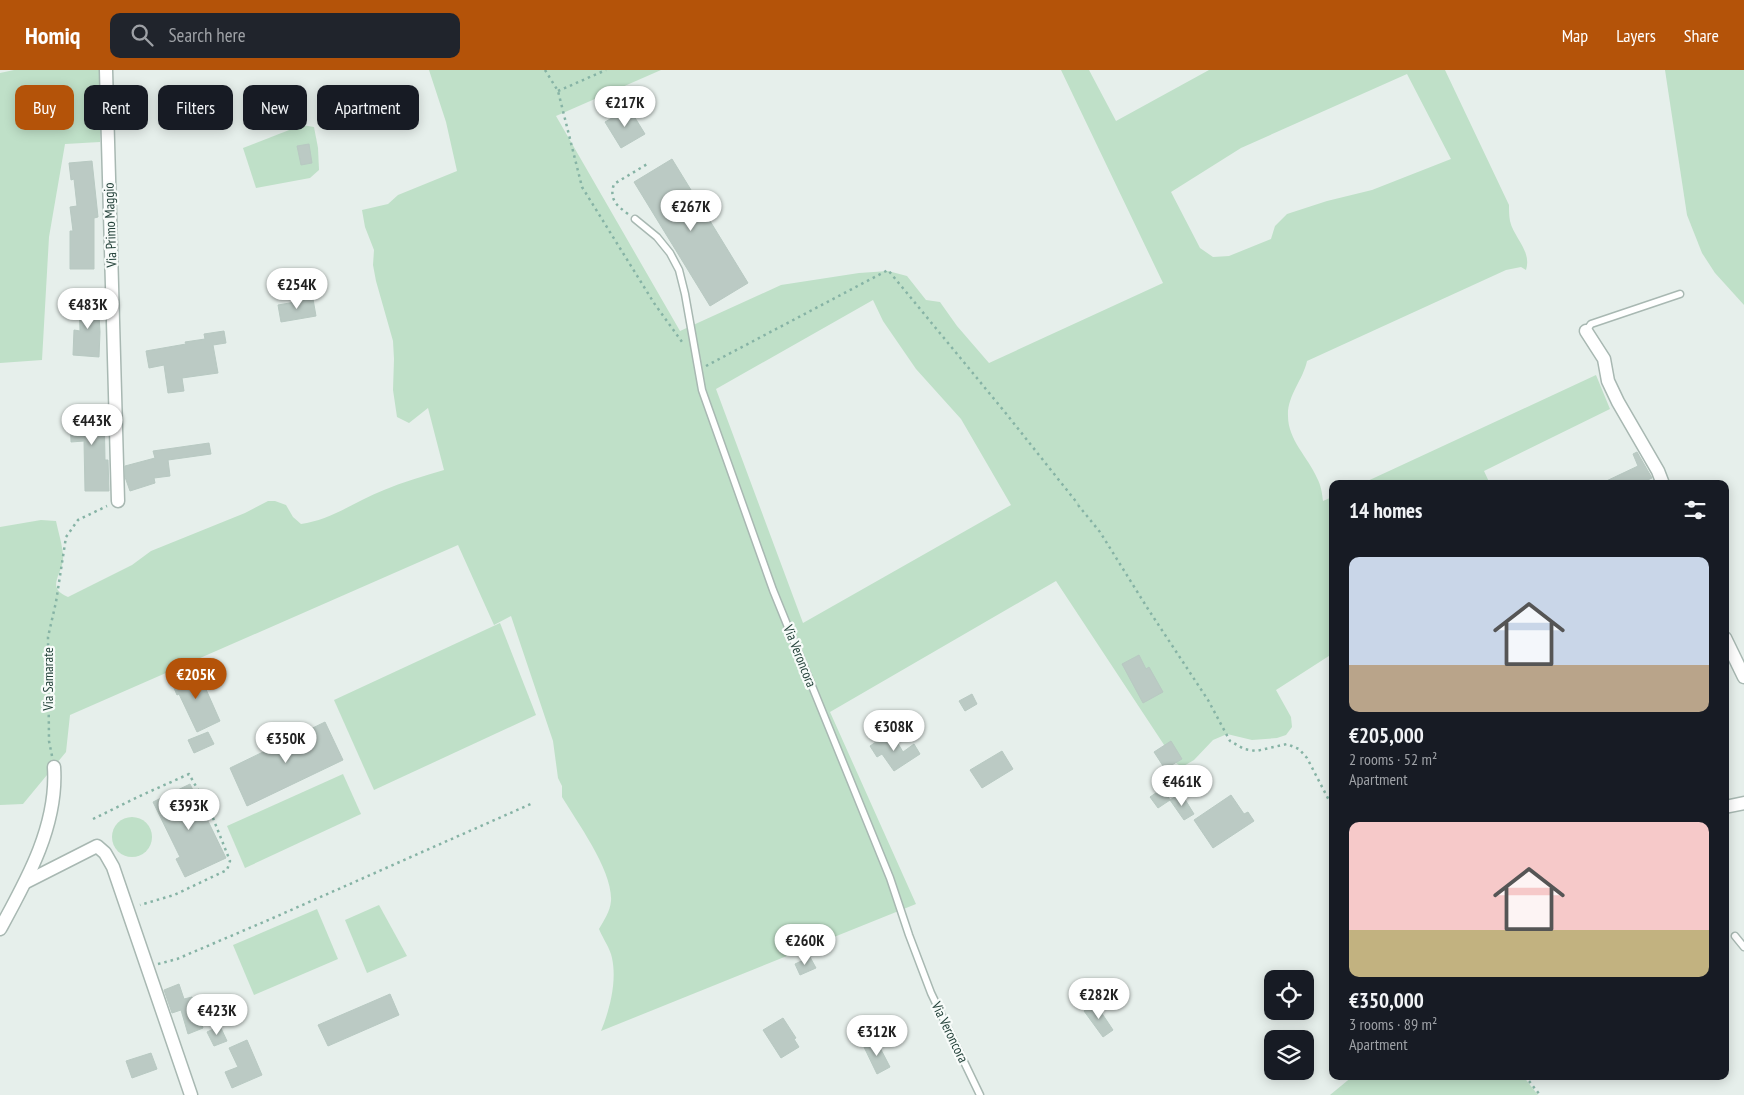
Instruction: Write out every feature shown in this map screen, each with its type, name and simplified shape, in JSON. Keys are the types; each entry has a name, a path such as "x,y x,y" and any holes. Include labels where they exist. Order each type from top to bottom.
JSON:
{"street":[{"name":"Via Primo Maggio","path":"106,70 118,501"},
{"path":"1586,332 1604,359 1608,380 1618,402 1661,480"},
{"path":"1729,646 1744,677"},
{"path":"0,929 26,882 50,816 55,782 54,767"},
{"path":"1729,806 1744,803"},
{"path":"26,882 97,846 105,853 113,866 129,909 191,1095"}],"lane":[{"name":"Via Veroncora","path":"635,219 657,237 670,253 679,270 702,390 773,590 890,878 931,993 980,1095"},
{"path":"1586,332 1592,324 1680,294"},
{"path":"1736,936 1744,947"}],"path":[{"path":"545,70 558,91 582,187 654,303 697,362"},
{"path":"558,91 606,70"},
{"path":"635,219 613,201 611,192 614,184 649,163"},
{"path":"698,370 888,270 1100,532 1208,700 1230,741 1244,749 1256,750 1287,744 1298,749 1307,758 1329,796"},
{"path":"1073,500 1078,504"},
{"name":"Via Samarate","path":"54,767 49,740 48,637 58,593 66,538 78,520 118,501"},
{"path":"94,819 189,774 211,813 230,861 227,870 213,877 174,895 129,909"},
{"path":"147,966 185,955 533,803"},
{"path":"1527,1080 1540,1095"}],"green space":[{"path":"14,70 103,70 102,85 84,85 84,130 100,130 100,142 65,144 49,237 42,360 0,363 0,73"},
{"path":"429,70 661,70 556,116 680,331 781,285 859,273 888,271 907,276 926,300 940,302 957,326 989,363 1163,283 1061,70 1089,70 1116,121 1209,70 1445,70 1509,205 1510,221 1525,251 1527,263 1526,270 1521,267 1506,270 1307,361 1290,402 1288,416 1291,433 1313,470 1321,489 1323,501 1329,498 1329,656 1276,690 1291,717 1292,727 1286,735 1277,738 1252,740 1227,734 1213,740 1194,760 1182,767 1176,763 1056,581 830,712 916,904 601,1031 610,1004 614,976 611,954 599,929 610,905 610,889 593,847 562,797 562,786 558,778 553,741 511,616 494,625 458,545 70,715 66,752 23,804 0,805 0,527 41,520 56,521 63,560 56,586 61,593 68,597 132,565 151,551 245,513 268,501 275,501 286,505 293,517 301,524 323,519 391,487 444,470 428,408 409,423 397,417 393,390 393,341 376,281 373,265 374,250 365,227 362,210 388,204 398,195 457,171 446,122","holes":["1407,74 1451,159 1372,190 1327,201 1287,214 1275,226 1271,239 1229,256 1213,257 1200,248 1171,192 1241,148","873,300 883,321 916,369 961,419 1011,505 803,623 716,389"]},
{"path":"1665,70 1744,70 1744,305 1715,273 1702,253 1687,215"},
{"path":"307,126 314,127 318,148 319,170 310,178 256,188 243,148 289,130 307,130"},
{"path":"1596,375 1610,409 1484,471 1488,480 1370,480"},
{"path":"500,623 536,715 374,790 334,700"},
{"path":"343,774 361,814 245,868 227,826"},
{"path":"132,817 146,823 152,837 146,851 132,857 118,851 112,837 118,823"},
{"path":"379,905 407,956 367,973 345,920"},
{"path":"317,909 338,959 254,995 233,945"},
{"path":"1348,1080 1526,1080 1538,1095 1330,1095"}],"building":[{"path":"629,108 645,134 621,148 605,122"},
{"path":"309,144 312,163 301,165 297,146"},
{"path":"672,159 748,283 710,306 634,182"},
{"path":"92,161 98,217 94,218 94,269 70,269 70,231 73,231 70,207 77,206 74,179 71,180 69,163"},
{"path":"79,299 98,299 99,357 73,355 74,330 80,331"},
{"path":"313,299 316,316 281,322 278,305"},
{"path":"224,331 226,343 213,345 218,373 182,378 184,391 168,393 164,365 149,368 146,351 186,344 185,342 205,339 204,334"},
{"path":"104,408 105,460 108,460 109,491 85,491 84,441 71,442 70,409"},
{"path":"209,443 211,454 168,460 170,476 154,478 155,483 130,491 125,477 125,466 155,458 153,451"},
{"path":"1637,452 1652,478 1648,480 1608,480 1638,466 1633,454"},
{"path":"1139,655 1146,669 1149,667 1163,692 1143,703 1122,664"},
{"path":"197,669 220,721 197,732 171,681"},
{"path":"972,694 977,704 965,711 959,701"},
{"path":"325,722 343,760 247,806 230,768"},
{"path":"208,732 214,744 194,753 188,740"},
{"path":"891,732 903,752 914,744 920,754 894,771 882,754 877,757 870,746"},
{"path":"1171,741 1182,759 1165,769 1154,752"},
{"path":"1002,751 1013,769 982,788 970,770"},
{"path":"190,784 226,858 185,877 176,859 180,857 153,802"},
{"path":"1163,788 1170,800 1158,808 1150,797"},
{"path":"1181,793 1194,814 1184,820 1170,800"},
{"path":"1231,795 1244,814 1248,812 1254,821 1213,848 1194,820"},
{"path":"810,957 816,968 800,975 795,964"},
{"path":"179,984 184,999 192,997 203,1028 188,1034 181,1010 172,1013 164,990"},
{"path":"390,994 399,1015 328,1046 318,1025"},
{"path":"1095,1003 1113,1030 1103,1037 1084,1011"},
{"path":"783,1018 796,1038 794,1039 799,1047 781,1058 763,1030"},
{"path":"220,1026 227,1041 214,1046 207,1032"},
{"path":"247,1040 262,1075 232,1088 225,1072 238,1067 229,1048"},
{"path":"876,1040 890,1067 877,1074 864,1047"},
{"path":"151,1053 157,1069 132,1078 126,1061"}]}
